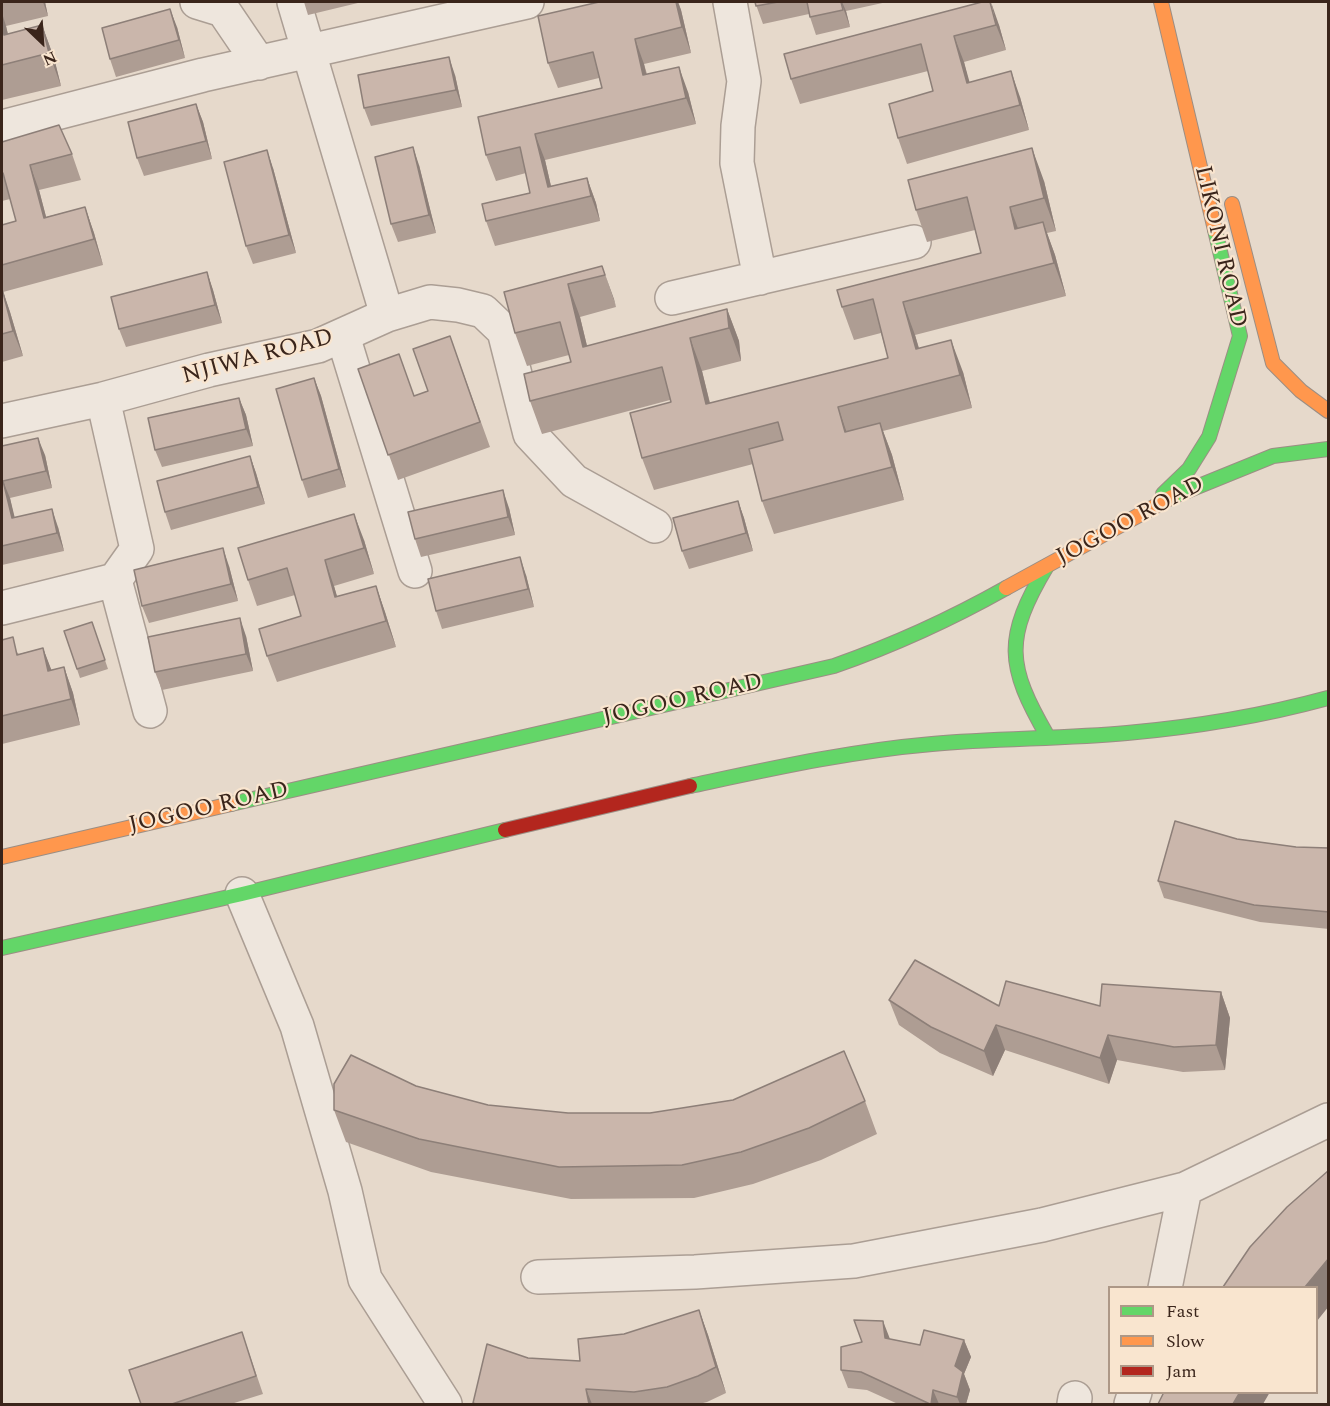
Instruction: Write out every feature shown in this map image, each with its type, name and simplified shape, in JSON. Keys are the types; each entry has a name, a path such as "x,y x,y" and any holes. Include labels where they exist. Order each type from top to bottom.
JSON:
{"main road":[{"name":"LIKONI ROAD","path":"1151,506 1189,469 1209,437 1240,336 1161,2"},
{"name":"LIKONI ROAD","path":"1229,190 1274,363 1301,391 1329,411"},
{"name":"JOGOO ROAD","path":"2,857 834,666 900,641 964,612 1151,506 1212,479 1272,456 1329,449"},
{"path":"1047,566 1028,596 1019,616 1013,648 1017,674 1037,719 1048,737"},
{"path":"2,948 242,894 491,831 816,759 931,744 1126,733 1218,722 1283,710 1329,698"}],"street":[{"path":"197,2 223,10 259,63"},
{"path":"294,2 387,315"},
{"path":"2,127 91,102 527,2"},
{"path":"730,2 744,81 738,126 737,163 760,278"},
{"path":"672,298 914,242"},
{"name":"NJIWA ROAD","path":"2,421 103,399 210,370 318,346 387,315 430,302 458,305 483,311 504,331 530,434 574,481 655,526"},
{"path":"343,336 415,571"},
{"path":"2,608 115,579 137,549 103,399"},
{"path":"115,579 150,711"},
{"path":"242,894 297,1026 345,1191 365,1278 445,1404"},
{"path":"538,1277 695,1272 854,1262 1042,1225 1185,1189 1329,1120"},
{"path":"1165,1286 1185,1189"}],"building":[{"path":"599,2 676,2 682,27 635,39 643,75 679,67 686,98 535,134 548,187 587,178 591,196 486,221 482,204 530,193 520,147 486,155 478,117 602,88 593,52 548,63 538,16"},
{"path":"755,2 778,2 756,6"},
{"path":"807,2 841,2 843,10 810,17"},
{"path":"982,2 990,2 996,25 954,36 967,83 1011,71 1020,105 898,138 889,104 933,91 921,44 791,79 784,54"},
{"path":"170,9 179,40 110,59 102,28"},
{"path":"2,25 4,35 42,25 49,53 2,65"},
{"path":"449,57 456,90 364,108 358,75"},
{"path":"196,104 206,141 137,158 128,122"},
{"path":"59,125 72,154 30,165 44,218 85,207 94,239 2,265 2,225 16,221 2,173 2,142"},
{"path":"413,147 429,215 391,224 375,157"},
{"path":"1032,148 1044,198 1010,207 1015,229 1043,222 1054,263 903,302 916,349 951,340 960,375 838,407 845,432 880,423 892,467 762,501 749,449 783,440 778,422 642,458 630,413 671,402 662,367 530,401 524,374 571,362 560,322 515,333 504,292 602,266 605,275 568,284 583,347 727,309 729,328 690,338 706,404 888,358 873,299 842,307 837,290 981,253 967,197 916,210 908,180"},
{"path":"267,150 289,235 246,246 224,162"},
{"path":"207,272 215,305 119,329 111,297"},
{"path":"2,289 13,331 2,334"},
{"path":"450,336 480,422 388,455 358,369 399,354 414,396 428,391 413,349"},
{"path":"314,378 339,469 302,480 276,389"},
{"path":"239,398 246,429 155,450 148,418"},
{"path":"38,438 46,471 3,481 12,518 52,509 57,533 2,546 2,446"},
{"path":"250,456 258,487 165,512 157,481"},
{"path":"503,490 508,517 415,539 408,512"},
{"path":"738,501 746,533 682,551 673,518"},
{"path":"354,514 364,548 325,560 335,597 376,586 386,621 267,656 259,629 301,616 287,568 248,580 238,548"},
{"path":"223,548 231,584 142,606 134,570"},
{"path":"520,557 528,589 436,611 428,579"},
{"path":"240,618 246,654 155,672 148,637"},
{"path":"92,622 105,660 77,669 64,631"},
{"path":"13,637 17,655 43,648 48,671 64,667 71,699 2,716 2,640"},
{"path":"1175,821 1237,839 1296,847 1329,848 1329,912 1254,905 1158,881"},
{"path":"915,960 999,1006 1006,981 1100,1006 1102,984 1221,992 1216,1045 1174,1047 1108,1035 1100,1058 996,1025 984,1051 931,1027 889,1000"},
{"path":"844,1051 865,1101 809,1128 741,1152 682,1165 559,1167 419,1139 334,1110 334,1084 351,1055 416,1086 488,1105 568,1113 650,1113 733,1100"},
{"path":"1329,1170 1329,1258 1306,1286 1224,1286 1250,1247 1287,1207"},
{"path":"699,1310 716,1367 698,1376 667,1387 634,1392 586,1389 589,1404 473,1403 487,1344 528,1358 580,1361 578,1339 624,1334"},
{"path":"854,1320 883,1321 885,1338 920,1345 924,1330 964,1340 955,1366 963,1372 957,1397 933,1390 930,1404 861,1372 841,1370 841,1347 862,1342"},
{"path":"242,1332 256,1376 172,1404 141,1404 129,1370"},
{"path":"1163,1394 1239,1394 1233,1404 1158,1404"}],"traffic: fast":[{"path":"1163,494 1189,469 1209,437 1240,336 1215,230"},
{"path":"1172,497 1273,456 1328,449"},
{"path":"1047,566 1023,613 1017,633 1016,652 1024,690 1048,737"},
{"path":"231,804 834,666 922,631 1006,588"},
{"path":"690,786 871,751 956,742 1152,731 1253,715 1328,698"},
{"path":"2,948 242,894 505,830"}],"traffic: slow":[{"path":"1161,2 1215,230"},
{"path":"1232,204 1273,363 1301,391 1328,411"},
{"path":"1006,588 1172,497"},
{"path":"2,857 231,804"}],"traffic: jam":[{"path":"505,830 690,786"}]}
